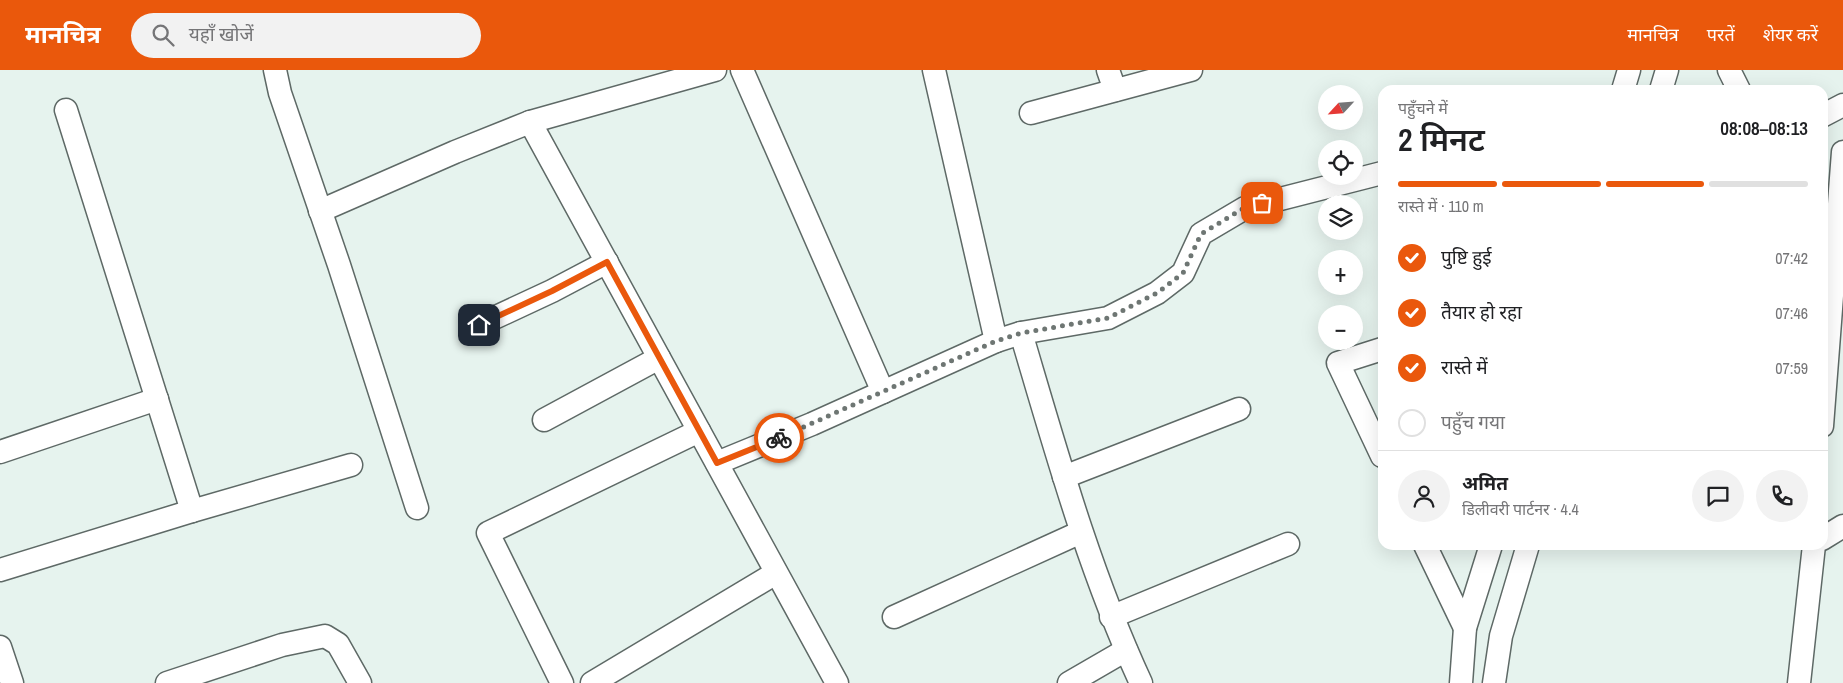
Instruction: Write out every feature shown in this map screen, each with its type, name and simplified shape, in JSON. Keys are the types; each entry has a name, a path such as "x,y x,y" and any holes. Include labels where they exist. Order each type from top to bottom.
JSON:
{"street":[{"path":"275,70 280,93 417,508"},
{"path":"320,211 455,152 530,122 715,70"},
{"path":"742,70 883,392"},
{"path":"934,70 996,341"},
{"path":"1031,113 1111,80 1191,70"},
{"path":"1624,85 1629,70"},
{"path":"1662,85 1667,70"},
{"path":"1728,70 1736,85"},
{"path":"1828,113 1843,105"},
{"path":"66,110 192,511"},
{"path":"530,122 837,683"},
{"path":"1828,292 1839,261 1843,152"},
{"path":"717,463 812,424 996,341 1021,333 1108,318 1157,293 1183,273 1201,234 1244,208 1378,174"},
{"path":"479,325 552,291 607,262"},
{"path":"1021,333 1064,477 1111,617 1141,683"},
{"path":"1378,350 1338,363 1378,448"},
{"path":"544,420 659,358"},
{"path":"0,452 157,399"},
{"path":"1064,477 1239,408"},
{"path":"562,683 488,533 699,431"},
{"path":"0,570 350,465"},
{"path":"1828,535 1843,526"},
{"path":"894,617 1082,532"},
{"path":"1111,617 1288,544"},
{"path":"1427,550 1465,628"},
{"path":"1461,683 1465,628 1489,550"},
{"path":"1494,683 1501,636 1527,550"},
{"path":"1799,683 1813,550"},
{"path":"592,683 776,573"},
{"path":"167,683 282,645 326,636 338,644 360,683"},
{"path":"0,647 12,683"},
{"path":"1069,683 1126,650"}],"way so far":[{"path":"779,438 996,341 1021,333 1108,318 1157,293 1183,273 1201,234 1244,208 1262,203"}],"route":[{"path":"479,325 552,291 607,262 717,463 779,438"}]}
